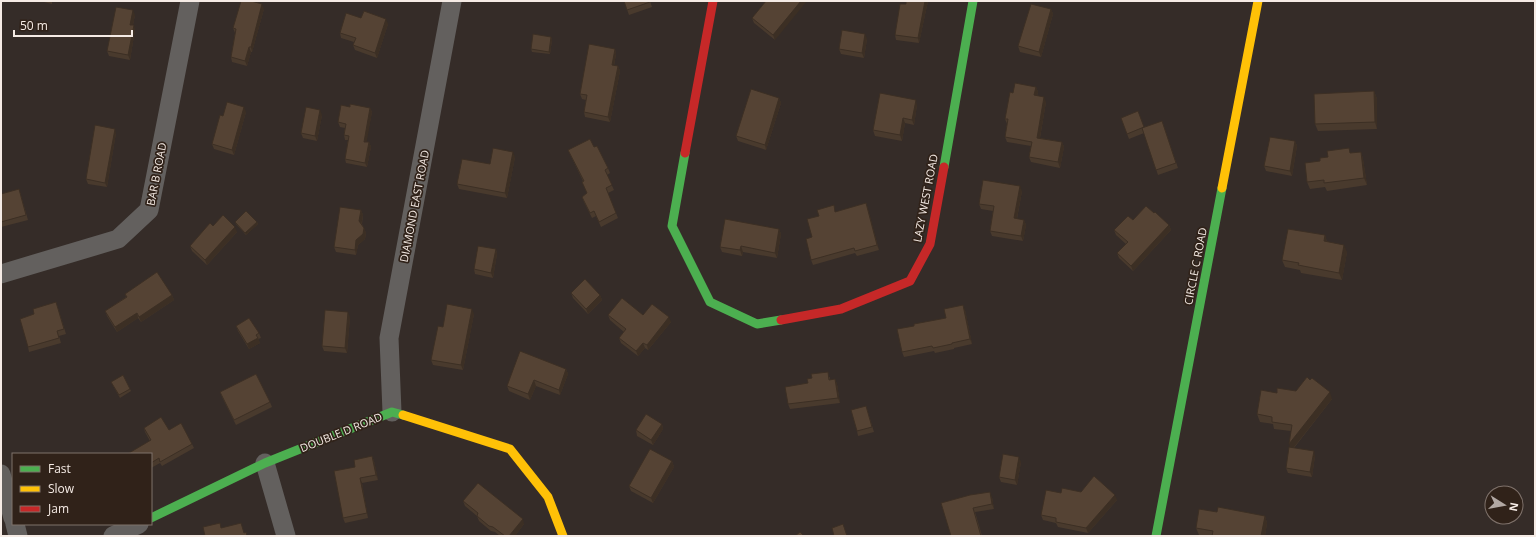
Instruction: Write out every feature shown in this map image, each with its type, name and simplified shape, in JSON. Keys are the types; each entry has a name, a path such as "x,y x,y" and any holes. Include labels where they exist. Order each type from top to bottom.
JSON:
{"street":[{"name":"BAR B ROAD","path":"1,274 118,239 149,210 190,1"},
{"name":"DIAMOND EAST ROAD","path":"392,412 389,338 452,1"},
{"name":"LAZY WEST ROAD","path":"713,1 672,226 710,302 757,324 841,309 910,281 930,244 973,1"},
{"name":"CIRCLE C ROAD","path":"1156,536 1258,1"},
{"name":"DOUBLE D ROAD","path":"152,518 265,463 392,412 510,449 548,497 563,536"},
{"path":"265,463 286,536"},
{"path":"1,474 12,514"},
{"path":"15,525 18,536"},
{"path":"112,536 137,525"}],"building":[{"path":"241,1 251,1 262,4 251,47 249,47 245,61 231,57 236,29 233,28"},
{"path":"624,1 650,1 650,2 627,10"},
{"path":"766,1 801,1 773,35 752,18"},
{"path":"906,1 925,1 918,38 895,35 900,4 906,4"},
{"path":"1031,4 1051,9 1039,52 1018,46"},
{"path":"116,7 133,10 130,25 134,25 128,55 107,51"},
{"path":"364,11 386,19 375,53 353,45 356,38 340,33 346,13 361,18"},
{"path":"842,30 865,34 862,53 839,49"},
{"path":"533,34 551,37 549,52 531,49"},
{"path":"589,44 615,49 612,65 618,66 608,117 584,112 587,95 580,94"},
{"path":"1015,83 1036,87 1034,95 1044,97 1037,138 1062,142 1058,162 1029,157 1032,142 1005,137 1008,119 1005,119 1010,92 1013,93"},
{"path":"751,89 779,98 765,145 736,136"},
{"path":"1374,91 1375,122 1315,124 1314,94"},
{"path":"880,93 916,100 912,120 903,118 900,135 873,130"},
{"path":"227,102 244,107 232,150 212,144 220,115 223,116"},
{"path":"350,104 370,108 364,142 369,142 365,163 345,159 349,136 344,135 346,124 338,122 341,105 350,107"},
{"path":"306,107 320,110 315,136 301,133"},
{"path":"1138,111 1144,127 1127,134 1121,118"},
{"path":"1162,121 1176,163 1156,170 1142,128"},
{"path":"95,125 115,129 105,183 86,179"},
{"path":"1270,137 1295,141 1290,171 1264,166"},
{"path":"590,139 594,147 597,146 608,168 605,170 612,185 606,188 616,213 599,222 594,211 590,213 582,197 587,193 582,182 584,181 568,150"},
{"path":"493,148 513,152 505,193 457,184 462,159 490,164"},
{"path":"1349,148 1350,153 1361,152 1364,178 1324,183 1324,180 1307,182 1305,163 1320,161 1320,158 1328,157 1327,151"},
{"path":"983,180 1020,186 1014,218 1024,220 1021,236 990,231 994,206 979,204"},
{"path":"19,189 26,215 1,222 1,194"},
{"path":"866,203 877,245 855,251 854,248 811,260 806,239 812,237 807,219 819,216 817,210 834,205 835,212"},
{"path":"1146,206 1169,225 1131,266 1117,253 1128,242 1114,230 1128,216 1133,220"},
{"path":"340,207 361,210 359,221 364,228 363,234 356,240 355,250 334,247"},
{"path":"246,211 257,222 245,233 235,222"},
{"path":"223,215 235,227 205,260 190,246 210,223 213,226"},
{"path":"725,219 779,229 775,253 741,246 740,250 720,247"},
{"path":"1288,229 1325,235 1324,241 1344,245 1339,273 1298,265 1299,263 1282,260"},
{"path":"478,246 496,249 491,273 474,269"},
{"path":"157,272 172,295 139,317 137,313 115,327 105,311 127,297 125,294"},
{"path":"585,279 600,295 586,309 571,293"},
{"path":"622,298 643,315 652,304 669,317 647,345 643,343 636,351 619,338 626,329 608,315"},
{"path":"56,302 64,329 57,331 59,338 28,347 20,319 34,314 33,309"},
{"path":"447,304 472,309 461,365 431,360 438,326 443,327"},
{"path":"963,305 970,339 933,348 932,346 902,352 897,329 946,318 944,309"},
{"path":"325,310 348,312 345,348 322,346"},
{"path":"249,318 259,333 256,335 258,338 247,344 236,326"},
{"path":"520,351 566,369 559,390 534,380 528,394 507,386"},
{"path":"828,372 829,380 835,379 838,398 788,404 785,387 808,383 807,379 812,378 811,374"},
{"path":"256,374 270,402 234,420 220,392"},
{"path":"123,375 130,389 119,395 111,382"},
{"path":"1307,377 1310,380 1312,378 1330,392 1289,444 1292,425 1272,422 1272,417 1257,414 1261,390 1277,393 1277,388 1296,391"},
{"path":"866,406 872,427 857,431 851,410"},
{"path":"646,414 662,424 651,440 636,430"},
{"path":"161,417 169,430 181,423 192,444 160,462 159,458 152,462 152,453 129,453 151,440 144,428"},
{"path":"1289,447 1314,451 1310,472 1286,468"},
{"path":"650,449 672,461 651,498 629,486"},
{"path":"1003,454 1019,457 1015,480 999,477"},
{"path":"372,456 376,475 360,478 367,513 343,518 334,471 355,467 354,460"},
{"path":"1094,476 1115,495 1086,528 1056,522 1056,518 1041,515 1046,490 1061,493 1062,488 1081,492"},
{"path":"478,483 523,519 509,536 505,536 493,527 489,526 477,516 478,513 463,501"},
{"path":"990,492 992,504 973,508 981,536 951,536 941,503 970,495"},
{"path":"1218,507 1265,516 1261,536 1212,536 1213,531 1196,528 1199,509 1217,512"},
{"path":"220,523 221,528 241,523 244,533 246,532 247,536 205,536 203,527"},
{"path":"843,524 847,536 834,536 832,528"},
{"path":"800,532 804,536 795,536"}],"traffic: fast":[{"path":"944,167 973,1"},
{"path":"685,153 672,226 710,302 757,324 781,320"},
{"path":"1156,536 1222,188"},
{"path":"152,518 265,463 392,412 403,415"}],"traffic: slow":[{"path":"1222,188 1258,1"},
{"path":"403,415 510,449 548,497 563,536"}],"traffic: jam":[{"path":"685,153 713,1"},
{"path":"781,320 841,309 910,281 930,244 944,167"}]}
